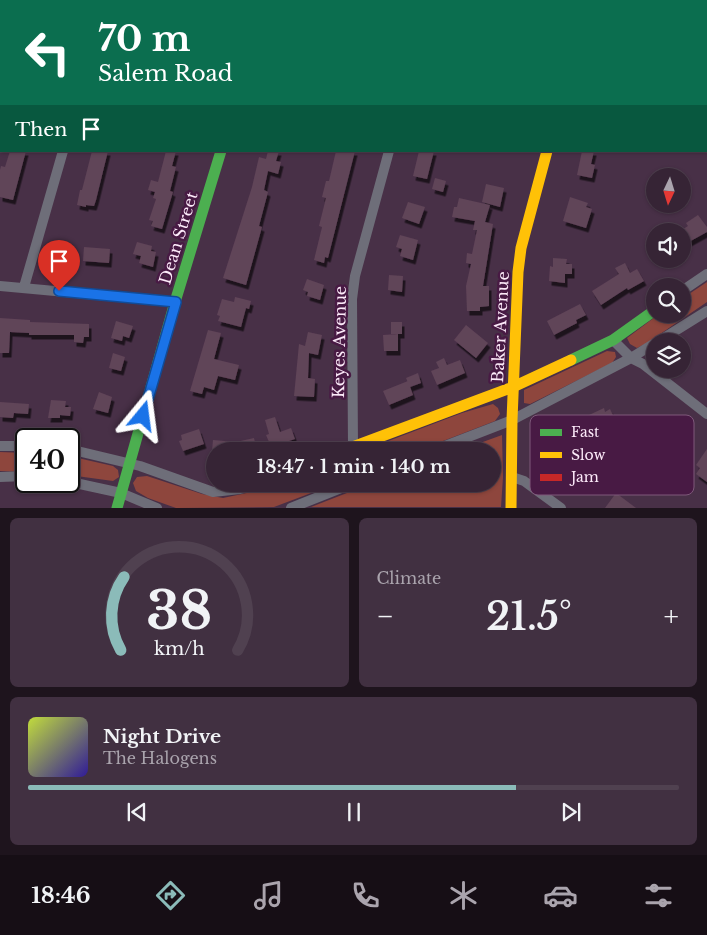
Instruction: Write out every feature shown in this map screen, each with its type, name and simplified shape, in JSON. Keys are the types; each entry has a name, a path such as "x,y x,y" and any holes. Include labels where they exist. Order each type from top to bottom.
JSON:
{"street":[{"path":"24,287 63,152"},
{"name":"Dean Street","path":"117,508 221,152"},
{"name":"Keyes Avenue","path":"347,442 352,299 355,276 388,152"},
{"name":"Baker Avenue","path":"511,508 512,420 518,272 521,248 547,152"},
{"path":"691,285 707,274"},
{"path":"0,286 176,302"},
{"path":"672,333 707,311"},
{"path":"366,442 513,387 613,340 646,316"},
{"path":"613,340 631,358 643,364 707,414"},
{"path":"455,442 512,420 646,349"},
{"path":"0,446 15,446"},
{"path":"80,451 130,463 206,490"},
{"path":"0,477 15,476"},
{"path":"512,477 530,485"},
{"path":"80,484 121,492 157,508"},
{"path":"291,508 331,492"},
{"path":"543,495 561,508"}],"shaded area":[{"path":"707,282 707,302 691,313 691,293"},
{"path":"647,323 676,323 662,333 646,333 646,344 637,348 630,344 627,338"},
{"path":"607,351 615,352 616,357 612,363 530,404 524,403 524,390"},
{"path":"493,404 498,408 500,414 495,421 440,442 386,442 462,413"},
{"path":"502,435 503,477 501,507 311,507 349,492 501,492 501,442 483,442"},
{"path":"0,452 15,453 15,472 0,471"},
{"path":"80,458 113,466 118,470 119,477 113,481 80,476"},
{"path":"147,476 202,494 223,498 252,492 314,492 274,507 176,508 148,498 136,491 133,483 137,477"}],"building":[{"path":"10,152 26,152 13,200 0,197 0,170 1,166 5,167"},
{"path":"92,152 108,152 94,206 77,205 80,190 82,190"},
{"path":"166,152 176,152 172,166 176,167 170,191 173,192 162,229 151,226 153,221 149,220 156,199 153,198 155,192 148,190 151,180 158,182"},
{"path":"268,152 279,152 276,161 281,162 278,174 268,171 264,190 268,192 259,226 262,227 246,285 223,278 252,187 259,157 266,159"},
{"path":"336,152 355,152 328,258 325,257 324,263 314,260 322,227 319,226 326,198 322,197 326,181 329,181"},
{"path":"419,152 434,152 427,179 413,176"},
{"path":"582,152 594,152 591,164 595,165 592,178 577,175"},
{"path":"435,178 446,181 443,192 432,189"},
{"path":"486,184 504,188 500,207 482,202"},
{"path":"570,197 588,203 586,207 592,209 586,228 563,221"},
{"path":"459,198 490,205 485,222 493,224 483,286 489,286 489,306 480,307 480,311 467,311 466,286 471,264 466,263 467,253 472,254 477,230 473,230 475,221 452,217 454,207 457,207"},
{"path":"408,202 425,207 419,224 402,218"},
{"path":"698,215 707,227 707,232 691,241 691,223 686,223"},
{"path":"400,235 418,240 413,260 400,256 402,249 396,247"},
{"path":"137,242 152,246 151,251 156,252 153,267 139,263 141,256 133,254"},
{"path":"84,247 110,249 109,263 83,261"},
{"path":"553,258 567,259 566,264 572,264 572,274 565,274 565,283 549,281 550,266 553,267"},
{"path":"625,263 630,273 637,269 644,281 628,290 627,288 601,305 592,291 619,274 615,268"},
{"path":"389,275 403,276 402,292 388,290"},
{"path":"307,279 324,285 320,300 307,296 308,292 303,290"},
{"path":"235,297 251,301 249,309 246,308 241,327 218,321 220,316 217,315 222,299 234,302"},
{"path":"580,304 586,315 576,320 577,323 554,335 547,321"},
{"path":"0,318 30,320 30,322 89,324 89,337 84,337 83,343 74,342 74,335 29,335 29,333 10,332 9,353 0,353"},
{"path":"116,321 133,326 129,338 123,336 122,341 111,338"},
{"path":"391,322 402,322 402,334 391,334"},
{"path":"466,325 488,343 476,358 454,340"},
{"path":"208,330 221,333 214,359 239,365 235,380 218,376 214,390 204,387 202,394 190,391"},
{"path":"308,332 322,335 318,355 309,353 308,378 315,379 314,397 294,396 299,344 305,346"},
{"path":"398,334 398,351 384,351 383,335"},
{"path":"113,353 125,357 121,371 109,368"},
{"path":"444,358 447,365 460,360 465,373 437,385 431,371 439,368 436,362"},
{"path":"418,373 421,383 410,387 406,378"},
{"path":"408,381 413,395 389,405 383,391"},
{"path":"99,392 112,397 108,413 93,409"},
{"path":"51,400 66,401 65,407 71,407 70,416 60,415 60,418 48,418"},
{"path":"0,402 29,404 28,414 14,413 13,418 0,417"},
{"path":"604,408 605,412 610,409 613,415 589,415"},
{"path":"275,417 280,432 291,428 295,439 289,442 269,442 266,435 269,434 265,420"},
{"path":"199,429 204,444 183,451 179,441 182,440 181,435"},
{"path":"254,438 255,442 236,442"},
{"path":"213,440 236,442 213,442"},
{"path":"707,449 707,482 696,474 700,468 696,465"},
{"path":"615,495 619,495 636,508 605,508"}],"traffic: fast":[{"path":"117,508 175,302 221,152"},
{"path":"571,360 613,340 646,316"}],"traffic: slow":[{"path":"511,508 512,420 518,272 521,248 547,152"},
{"path":"366,442 513,387 571,360"}],"route":[{"path":"59,291 176,302 143,416"}]}
